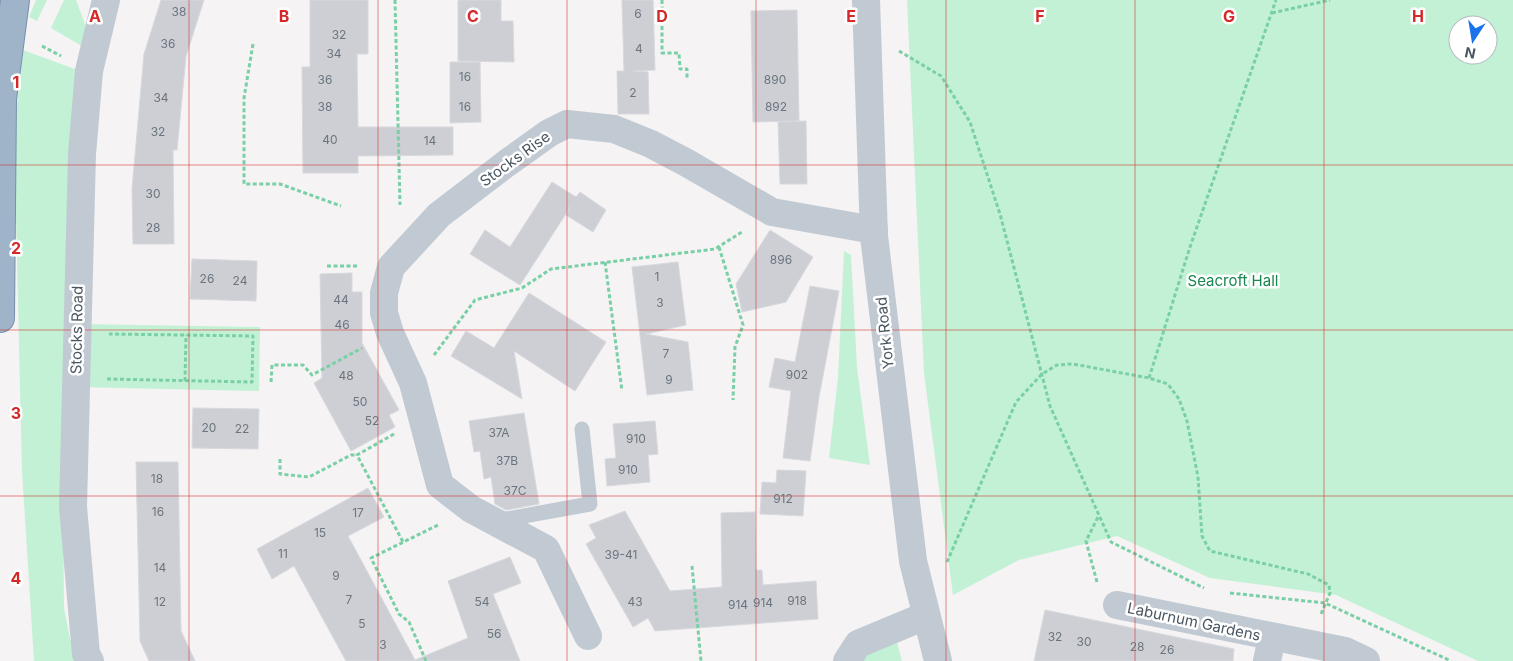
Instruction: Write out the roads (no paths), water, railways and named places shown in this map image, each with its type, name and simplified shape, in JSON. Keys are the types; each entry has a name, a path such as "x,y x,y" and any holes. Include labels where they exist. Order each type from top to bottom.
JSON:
{"highway":[{"path":"0,318 2,99 15,0"}],"street":[{"name":"Stocks Road","path":"90,661 86,654 73,507 77,334 82,154 89,70 106,0"},
{"name":"York Road","path":"866,0 874,230 912,561 938,661"},
{"name":"Stocks Rise","path":"588,636 546,548 482,515 440,485 413,383 390,333 384,313 384,293 391,266 440,215 549,133 567,124 614,129 651,144 772,212 874,230"},
{"name":"Laburnum Gardens","path":"1108,596 1269,650 1345,651 1366,661"},
{"path":"847,661 858,644 925,616"}],"lane":[{"path":"482,515 590,504 582,429"}],"park label":[{"name":"Seacroft Hall","path":"1233,281"}]}
